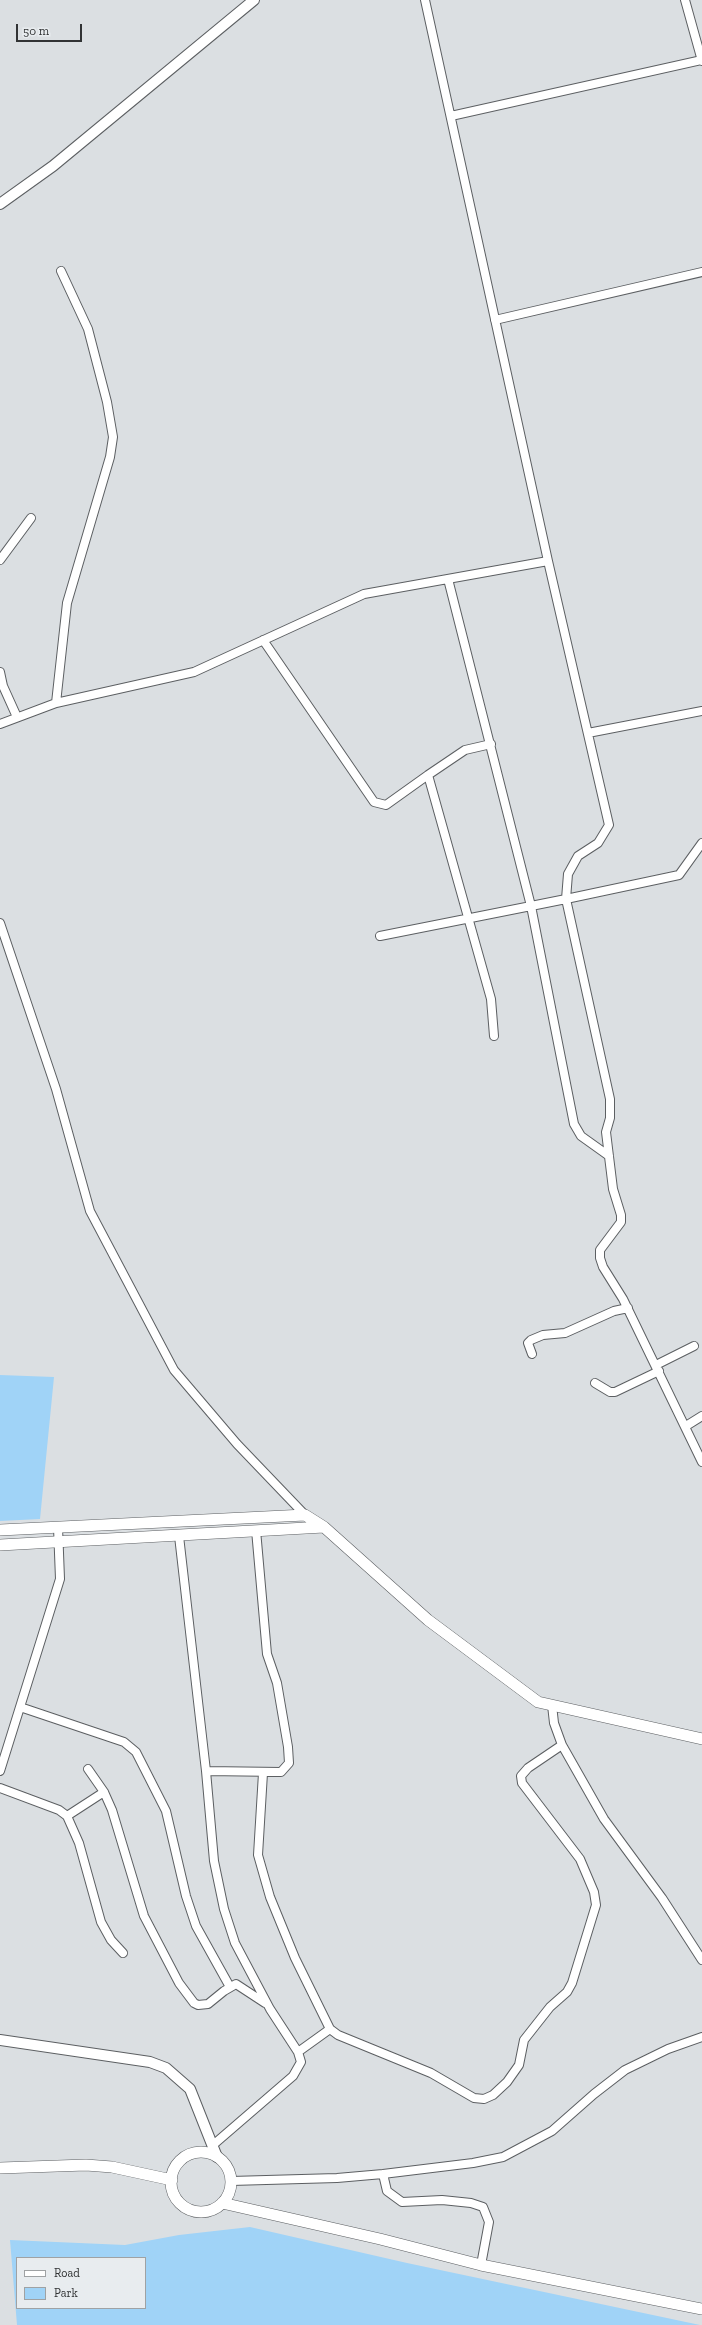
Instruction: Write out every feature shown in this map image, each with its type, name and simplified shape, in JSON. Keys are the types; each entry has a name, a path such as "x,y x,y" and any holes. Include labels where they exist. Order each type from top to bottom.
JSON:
{"main road":[{"path":"0,1530 305,1515 324,1527 428,1620 538,1702 702,1739"},
{"path":"0,1545 324,1527"},
{"path":"203,2152 217,2157 228,2169 231,2181 229,2193 222,2203 206,2211 187,2208 174,2195 172,2180 176,2165 185,2157 203,2152"},
{"path":"0,2168 86,2165 112,2167 172,2180"},
{"path":"222,2203 380,2239 481,2265 702,2309"}],"street":[{"path":"0,204 53,166 254,0"},
{"path":"425,0 548,561 609,825 598,843 578,856 568,874 566,899 610,1099 610,1118 606,1132 613,1189 621,1222 600,1250 600,1258 603,1267 628,1308 702,1462"},
{"path":"451,116 702,60 685,0"},
{"path":"56,704 67,603 110,457 113,437 107,402 88,329 61,270"},
{"path":"495,320 702,272"},
{"path":"0,560 31,518"},
{"path":"0,724 56,704 194,672 364,594 548,561"},
{"path":"448,579 491,744 513,842 530,906 574,1124 581,1136 609,1156"},
{"path":"263,640 374,802 386,805 465,750 491,744"},
{"path":"0,672 3,686 17,717"},
{"path":"588,733 702,711"},
{"path":"428,775 491,999 494,1036"},
{"path":"380,936 679,875 697,853 702,843"},
{"path":"0,923 56,1089 94,1217 174,1370 237,1444 305,1515"},
{"path":"532,1354 528,1343 531,1340 543,1335 565,1333 614,1311 628,1308"},
{"path":"595,1383 610,1392 615,1392 694,1346"},
{"path":"686,1426 702,1416"},
{"path":"0,1771 60,1579 58,1527"},
{"path":"206,1771 263,1773 281,1772 288,1763 277,1683 267,1654 256,1530"},
{"path":"179,1536 206,1771 214,1861 224,1909 235,1943 268,2004 298,2052 301,2062 293,2076 213,2145"},
{"path":"552,1705 554,1723 562,1745 604,1819 662,1898 702,1960"},
{"path":"20,1707 124,1742 136,1752 166,1811 186,1896 196,1926 230,1987"},
{"path":"263,1773 258,1855 270,1897 292,1951 330,2029 338,2035 431,2073 474,2098 484,2099 493,2095 507,2082 518,2064 524,2040 550,2007 567,1992 572,1983 596,1905 594,1892 580,1859 522,1783 521,1776 528,1768 562,1745"},
{"path":"88,1769 104,1792 118,1829 144,1916 178,1983 194,2004 198,2006 208,2004 236,1984 268,2004"},
{"path":"0,1788 59,1810 67,1816 79,1843 101,1922 111,1940 123,1954"},
{"path":"67,1816 104,1792"},
{"path":"298,2052 330,2029"},
{"path":"231,2181 337,2178 383,2174 473,2163 503,2157 552,2131 588,2098 625,2070 657,2053 702,2037"},
{"path":"0,2040 150,2062 166,2068 190,2089 217,2157"},
{"path":"383,2174 387,2191 402,2202 442,2200 471,2203 483,2207 489,2222 481,2265"}],"green space":[{"path":"0,1375 54,1377 40,1519 0,1521"},
{"path":"250,2227 407,2263 700,2325 17,2325 10,2240 125,2245 179,2235"}]}
